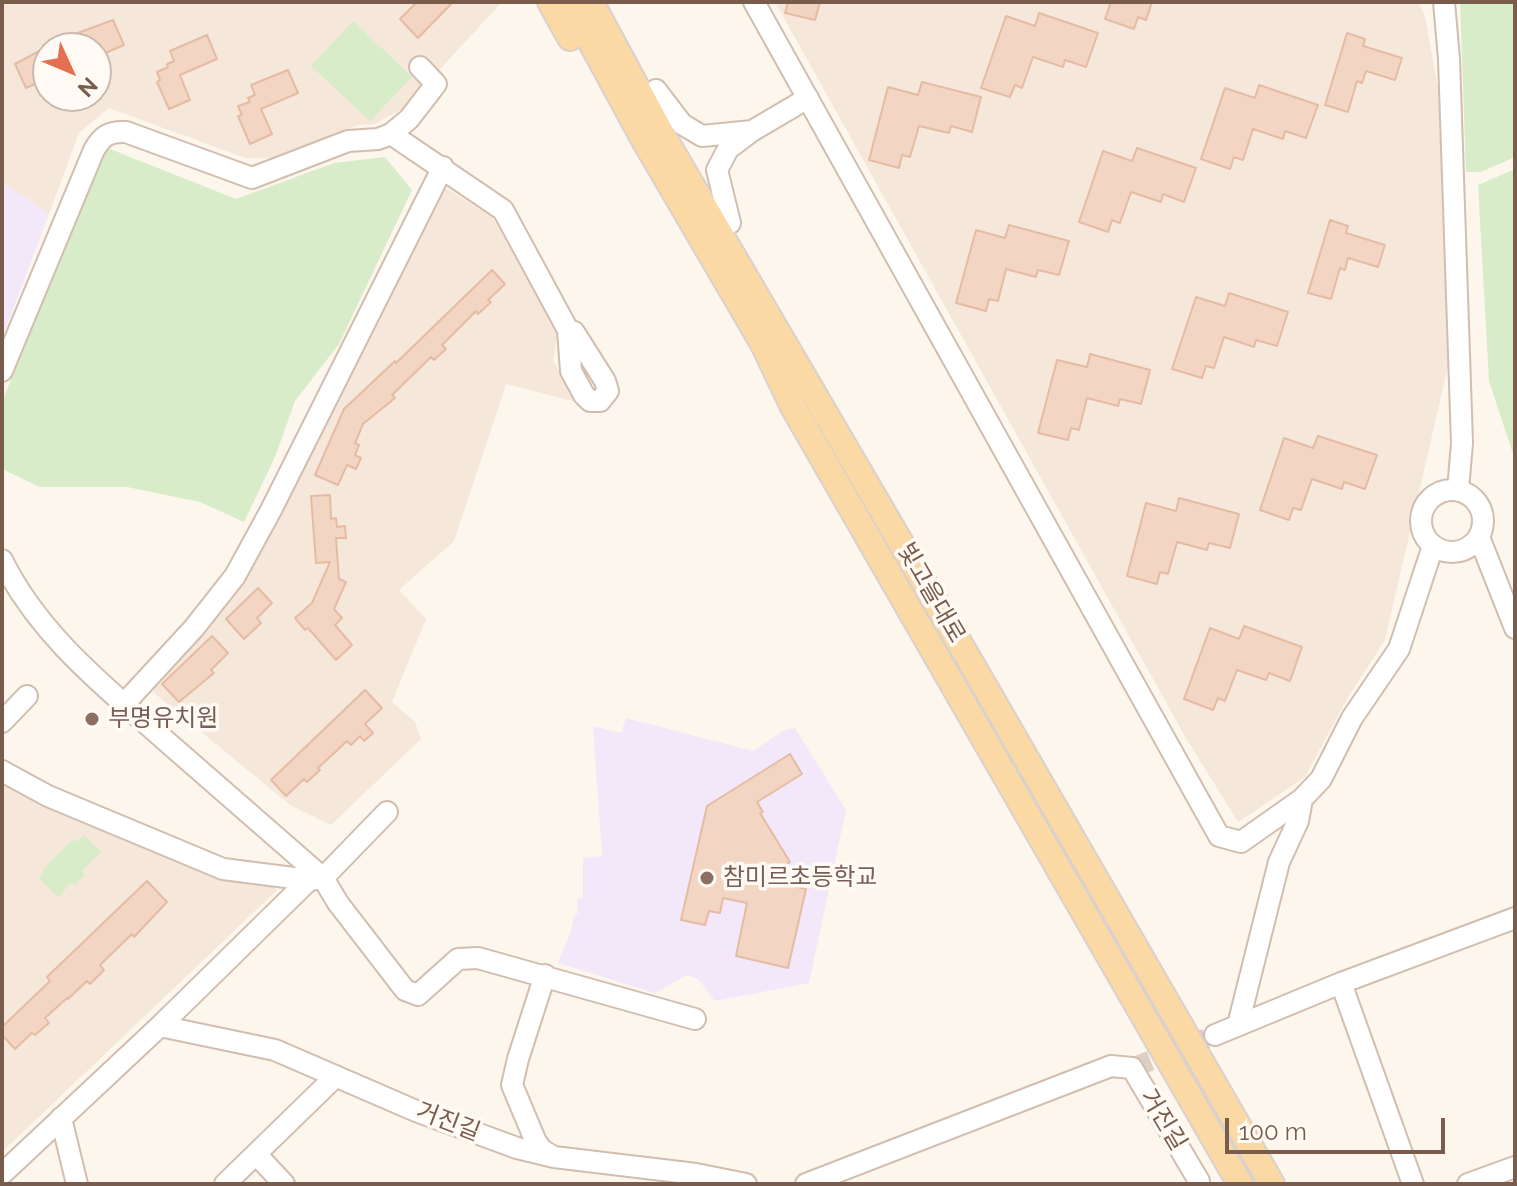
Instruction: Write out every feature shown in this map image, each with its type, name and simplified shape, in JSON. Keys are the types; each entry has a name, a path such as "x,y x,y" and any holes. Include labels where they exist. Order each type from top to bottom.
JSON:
{"main road":[{"path":"550,2 634,156 752,351 793,407"},
{"name":"빛고을대로","path":"569,2 645,142 763,344 793,407 1240,1184"},
{"name":"빛고을대로","path":"591,2 662,134 777,333 816,394 1272,1184"},
{"path":"608,2 788,328 816,394"}],"street":[{"path":"754,2 1219,836 1241,842 1302,799 1321,779 1352,718 1399,649 1433,546"},
{"path":"1444,2 1449,59 1462,443 1458,490"},
{"path":"2,371 94,150 103,137 110,133 126,132 252,178 339,144 378,139 391,134 409,119 436,84 420,67"},
{"path":"656,90 682,124 702,136 752,131"},
{"path":"730,223 717,170 728,149 808,98"},
{"path":"391,134 503,210 568,330"},
{"path":"124,704 194,628 235,576 443,167"},
{"path":"1458,490 1467,493 1481,508 1483,528 1472,545 1453,552 1433,546 1422,528 1424,508 1438,493 1458,490"},
{"path":"1479,537 1515,628"},
{"path":"2,560 27,605 45,628 316,879 405,990 418,995 458,959 478,958 695,1019"},
{"path":"2,722 27,696"},
{"path":"2,771 48,796 223,869 316,879"},
{"path":"1238,1025 1279,862 1298,821 1302,799"},
{"path":"2,1174 387,812"},
{"path":"1215,1035 1341,983 1515,918"},
{"path":"545,975 512,1085 536,1142 554,1157"},
{"path":"1341,983 1413,1184"},
{"name":"거진길","path":"160,1026 275,1050 453,1125 517,1148 554,1157 696,1174 746,1184"},
{"name":"거진길","path":"806,1184 1111,1066 1132,1068 1199,1183"},
{"path":"225,1184 336,1076"},
{"path":"61,1118 77,1184"},
{"path":"256,1154 284,1184"},
{"path":"1468,1184 1515,1167"}],"shaded area":[{"path":"2,2 502,2 404,108 375,124 358,125 271,158 245,158 112,109 112,32 32,32 32,112 104,112 79,133 49,214 2,182"},
{"path":"775,2 1418,2 1425,16 1438,88 1449,362 1385,640 1347,699 1305,777 1238,822 1186,738"},
{"path":"2,182 49,214 2,339"},
{"path":"448,189 493,218 558,334 553,360 576,402 506,384 454,541 399,590 426,619 392,702 415,722 421,739 331,825 290,805 154,693 155,682 224,608 257,555 439,192"},
{"name":"참미르초등학교","path":"626,718 753,751 783,731 795,728 846,810 809,983 715,1001 698,979 687,975 655,993 558,963 574,915 578,913 577,899 583,897 583,858 602,856 593,726 621,733"},
{"path":"2,782 218,874 270,882 277,890 2,1152"}],"green space":[{"path":"1460,2 1515,2 1515,157 1481,172 1466,172"},
{"path":"353,21 412,77 370,121 311,66"},
{"path":"105,147 236,199 334,163 385,157 412,190 339,344 295,401 275,457 244,522 200,502 127,487 40,487 2,469 2,402"},
{"path":"1515,169 1515,460 1489,381 1478,185"},
{"path":"84,835 101,852 82,871 85,875 75,885 71,883 58,897 39,878 44,872 42,870 73,839 77,842"}],"building":[{"path":"417,2 453,2 418,38 400,19"},
{"path":"788,2 820,2 815,20 785,13"},
{"path":"1111,2 1152,2 1146,20 1138,17 1134,29 1105,19"},
{"path":"1039,13 1098,33 1086,67 1065,60 1063,67 1033,57 1022,88 1015,85 1010,97 981,88 1006,16 1035,26"},
{"path":"113,20 124,45 112,50 112,32 80,32"},
{"path":"1347,33 1365,39 1363,46 1402,58 1395,80 1366,71 1362,83 1357,81 1348,112 1325,105"},
{"path":"207,35 217,59 180,75 190,100 169,109 157,82 160,80 157,72 174,61 170,51"},
{"path":"32,55 32,85 26,88 15,64"},
{"path":"288,70 298,93 261,109 272,134 250,144 238,116 242,115 238,106 250,102 248,98 255,95 251,85"},
{"path":"922,82 981,97 972,132 951,126 949,133 919,126 910,157 902,155 899,168 869,160 888,87 918,95"},
{"path":"1259,85 1318,105 1306,138 1285,131 1283,139 1253,129 1243,160 1234,157 1230,169 1201,159 1225,88 1255,98"},
{"path":"1137,148 1196,168 1184,202 1163,194 1161,202 1131,192 1120,223 1112,220 1108,232 1079,222 1103,151 1132,161"},
{"path":"1330,220 1348,226 1346,233 1385,245 1378,267 1348,258 1345,270 1340,268 1331,299 1308,293"},
{"path":"1009,225 1069,241 1059,275 1038,270 1036,277 1006,269 998,301 989,299 986,311 956,303 976,230 1005,238"},
{"path":"492,270 505,284 488,300 491,302 478,314 476,311 442,345 446,349 434,360 431,357 392,395 395,398 363,424 355,443 359,445 355,455 361,458 356,469 347,465 338,485 315,475 344,409"},
{"path":"1229,293 1288,312 1277,346 1256,340 1254,347 1224,337 1214,368 1206,366 1202,378 1172,369 1196,297 1225,306"},
{"path":"1090,354 1150,370 1141,404 1120,399 1118,406 1087,398 1079,430 1071,428 1068,440 1038,433 1057,360 1087,367"},
{"path":"1318,436 1377,455 1365,489 1344,482 1342,489 1312,479 1301,510 1293,508 1289,520 1260,510 1284,438 1313,448"},
{"path":"330,495 331,519 336,518 337,527 345,526 346,538 336,538 339,579 346,582 334,609 342,618 335,625 352,645 336,660 295,618 312,603 330,562 316,563 311,496"},
{"path":"1179,498 1239,514 1230,548 1209,543 1207,550 1177,542 1168,574 1160,572 1157,584 1127,576 1146,503 1176,511"},
{"path":"258,588 272,603 257,618 261,623 244,639 226,619"},
{"path":"1244,626 1302,647 1290,681 1269,673 1266,680 1237,670 1225,701 1218,698 1213,710 1184,699 1210,628 1239,639"},
{"path":"212,636 228,653 211,670 214,673 179,702 162,684"},
{"path":"365,690 382,708 365,724 373,733 364,741 360,736 351,745 347,741 307,782 304,779 286,796 271,780"},
{"path":"790,754 802,774 757,802 763,812 760,813 790,862 762,879 806,889 788,968 736,956 747,903 723,898 720,913 709,911 705,925 681,920 707,806"},
{"path":"147,881 167,902 134,937 132,934 100,965 104,970 90,984 87,981 67,998 45,1018 49,1023 15,1049 2,1035 2,1027 50,981 47,977"}],"tunnel":[{"path":"1132,1068 1215,1035"}],"place":[{"name":"부명유치원","path":"92,719"},
{"name":"참미르초등학교","path":"707,878"}]}
